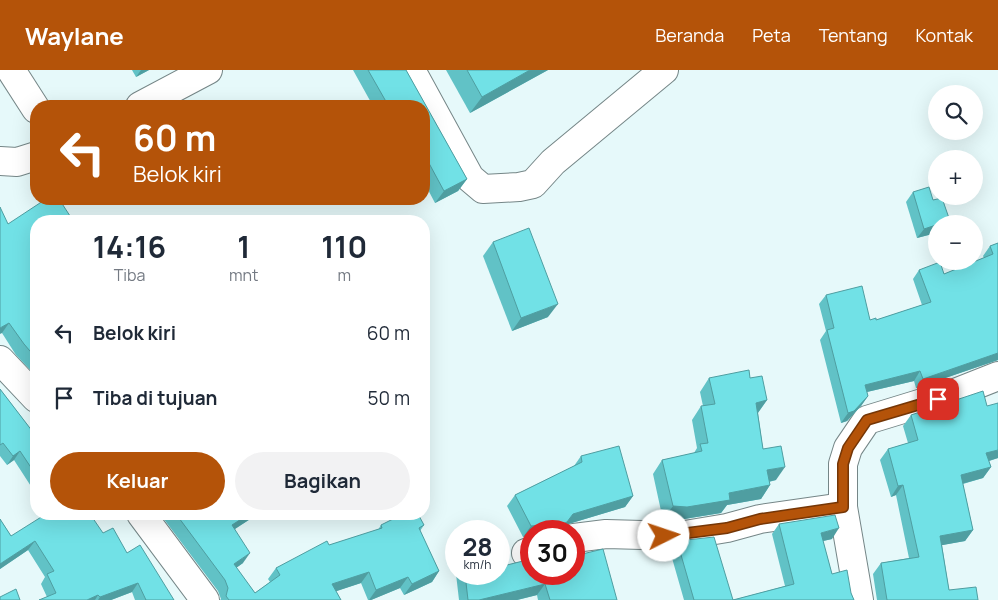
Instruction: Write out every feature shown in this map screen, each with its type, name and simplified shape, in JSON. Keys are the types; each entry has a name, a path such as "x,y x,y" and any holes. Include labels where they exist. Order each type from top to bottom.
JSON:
{"street":[{"path":"11,70 30,100"},
{"path":"151,100 208,70"},
{"path":"411,70 427,100"},
{"path":"430,105 470,178 483,188 519,187 533,184 553,162 664,70"},
{"path":"0,161 17,162 30,158"},
{"path":"0,360 30,392"},
{"path":"859,600 843,507 843,464 848,448 867,420 955,393 998,376"},
{"path":"585,537 606,534 679,536 727,528 760,519 843,507"},
{"path":"145,520 205,600"}],"building":[{"path":"368,70 406,70 423,100 385,100"},
{"path":"467,70 530,70 482,97"},
{"path":"430,113 467,179 444,191 430,165"},
{"path":"928,187 928,205 944,205 948,215 928,215 928,228 924,229 913,192"},
{"path":"37,205 63,205 69,215 30,215 30,351 9,323 0,328 0,207 8,224"},
{"path":"529,228 558,304 521,318 493,242"},
{"path":"998,243 998,353 923,379 920,371 865,385 868,396 854,411 848,413 827,330 834,328 826,295 862,286 870,320 876,318 876,320 931,302 919,270 928,267 928,270 943,270 944,274 954,270 983,270 983,258 993,254 990,246"},
{"path":"749,370 750,378 762,376 767,400 756,403 763,449 781,446 785,467 767,470 770,485 729,493 730,500 687,507 673,506 662,460 702,451 700,444 708,443 701,406 715,404 709,378"},
{"path":"0,389 30,428 30,466 20,451 13,456 3,443 0,445"},
{"path":"983,391 987,406 998,403 998,450 986,453 991,467 961,475 973,530 940,536 949,590 976,587 978,600 887,600 881,563 919,557 903,485 898,486 888,449 918,440 911,415"},
{"path":"619,446 633,496 573,514 568,520 528,520 515,495 582,462 581,456"},
{"path":"835,515 839,528 821,533 832,574 847,570 854,600 733,600 794,584 779,524"},
{"path":"0,519 11,536 36,520 94,520 103,533 113,528 127,553 140,545 174,600 146,600 138,583 87,600 39,600 56,593 47,574 54,571 35,541 0,564"},
{"path":"180,520 240,520 232,525 250,553 234,564 255,593 280,575 276,568 327,541 329,545 382,528 381,525 391,520 421,520 424,525 419,528 439,571 412,584 408,577 376,590 369,572 332,584 341,600 229,600 226,596 228,588 225,580"},
{"path":"714,537 733,600 694,600 677,541"},
{"path":"603,549 617,600 550,600 545,585 585,585 585,553"},
{"path":"520,562 520,585 541,585 479,600 468,600 466,585 510,585 510,564"},
{"path":"16,589 20,600 0,600 0,597"}],"route":[{"path":"664,536 679,536 727,528 760,519 843,507 843,464 848,448 867,420 938,399"}]}
